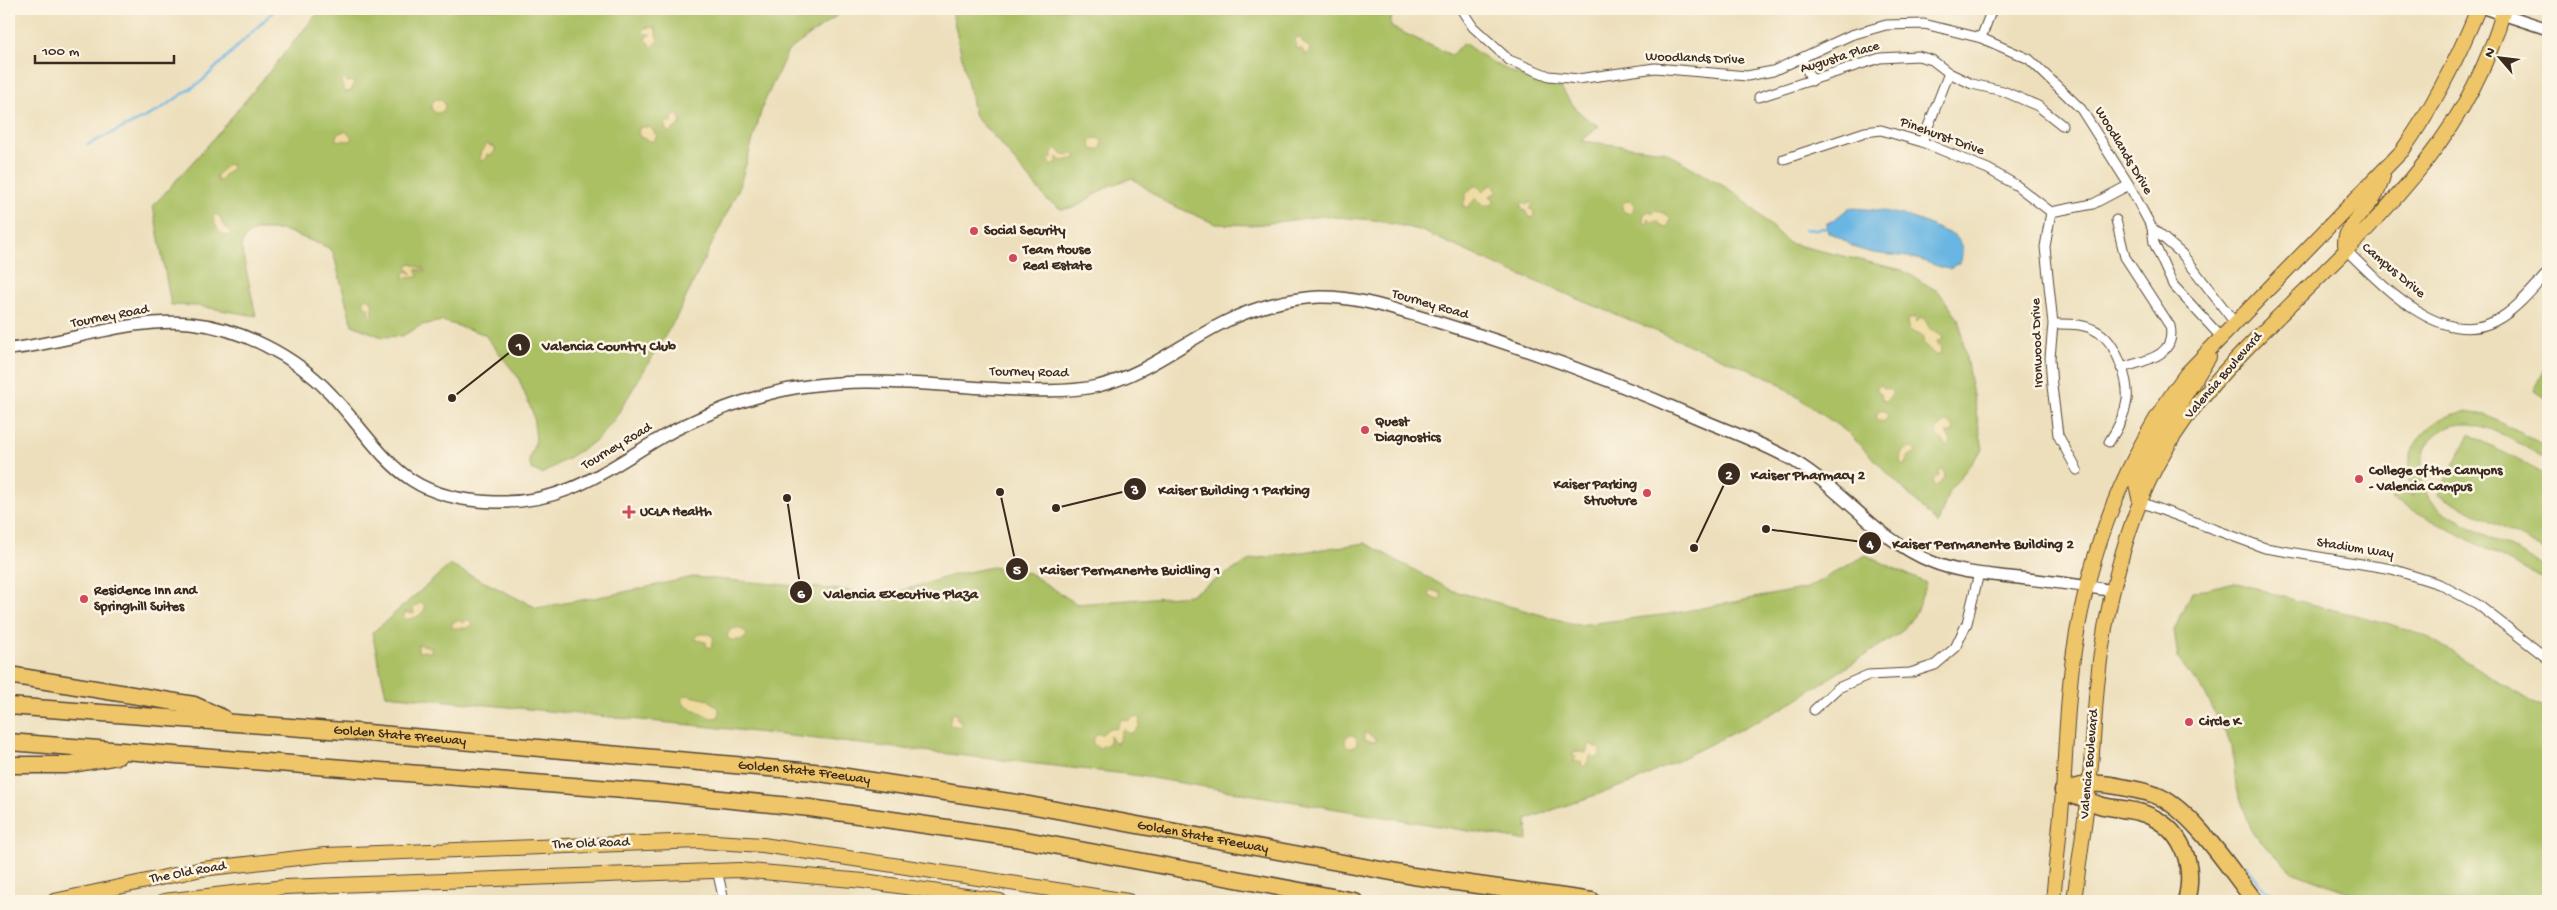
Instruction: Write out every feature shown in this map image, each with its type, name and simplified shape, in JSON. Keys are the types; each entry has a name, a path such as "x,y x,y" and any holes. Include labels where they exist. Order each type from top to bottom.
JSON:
{"highway":[{"path":"9,675 194,705 237,724"},
{"name":"Golden State Freeway","path":"9,706 742,764 886,781 1090,815 1413,876 1592,901"},
{"path":"9,742 653,792 810,808 1024,840 1354,901"},
{"path":"9,765 66,765 145,752"},
{"path":"2063,791 2089,782 2148,792 2176,806 2191,820 2255,901"},
{"path":"2063,791 2087,801 2146,814 2159,821 2175,834 2186,851 2190,866 2190,888 2186,901"}],"main road":[{"name":"Valencia Boulevard","path":"2053,901 2063,791 2067,714 2074,652 2088,586 2114,503 2137,450 2171,394 2221,337 2385,171 2424,121 2440,92 2478,9"},
{"name":"Valencia Boulevard","path":"2074,901 2087,801 2097,684 2112,591 2140,502 2162,455 2207,391 2241,353 2346,250 2415,178 2447,135 2469,97 2496,36 2504,12"},
{"path":"2346,250 2345,234 2376,196 2385,171"},
{"path":"2140,502 2136,484 2157,440 2192,387 2221,337"},
{"name":"The Old Road","path":"54,901 202,869 325,855 699,841 763,845 1128,901"},
{"name":"The Old Road","path":"164,901 285,887 717,870 829,877 1000,901"}],"street":[{"name":"Woodlands Drive","path":"1461,9 1473,27 1509,60 1550,76 1578,79 1655,68 1747,76 1773,72 1851,35 1886,25 1924,24 1982,38 2030,59 2081,109 2129,185 2152,228 2154,243 2173,285 2221,337"},
{"path":"1982,38 1992,9"},
{"path":"2487,9 2504,12 2548,29"},
{"name":"Augusta Place","path":"1759,97 1880,58 1918,56 1932,60 1949,73 1972,84 2003,91 2038,106 2062,125"},
{"path":"1802,59 1812,81"},
{"path":"1922,142 1949,73"},
{"name":"Pinehurst Drive","path":"1784,159 1865,132 1881,130 1922,142 1988,169 2016,186 2051,212"},
{"path":"2051,212 2094,204 2129,185"},
{"name":"Ironwood Drive","path":"2051,212 2045,247 2053,324 2050,358 2058,435 2077,470"},
{"path":"2116,220 2125,257 2170,326 2171,333 2168,346 2161,354 2121,368"},
{"name":"Woodlands Drive","path":"2152,228 2182,254 2235,323"},
{"name":"Campus Drive","path":"2346,250 2405,302 2433,320 2462,328 2478,327 2494,321 2508,312 2548,272"},
{"name":"Tourney Road","path":"9,349 36,347 135,325 164,322 191,323 220,328 274,350 305,370 333,396 384,459 410,479 426,488 465,499 514,502 564,492 588,482 665,435 695,420 763,395 799,387 871,381 1032,390 1069,390 1103,385 1153,366 1230,319 1258,309 1317,297 1347,298 1460,328 1566,363 1687,413 1790,459 1824,482 1882,534 1905,550 1938,565 1979,573 2088,586 2112,591"},
{"path":"2053,324 2079,324 2102,334 2114,348 2121,368 2127,398 2121,420 2109,442"},
{"name":"Stadium Way","path":"2140,502 2265,548 2392,569 2439,584 2477,604 2548,659"},
{"path":"1814,710 1838,688 1868,675 1910,674 1935,666 1955,648 1967,623 1979,573"},
{"path":"717,870 724,901"}],"green space":[{"path":"321,9 846,9 788,51 763,105 739,188 677,316 614,420 597,440 542,474 531,469 529,459 536,440 533,414 518,377 484,334 442,321 422,325 402,336 382,337 352,325 333,252 327,247 283,230 258,230 247,235 241,246 256,316 198,306 171,305 153,206 216,136"},
{"path":"949,9 1391,9 1391,27 1451,55 1464,43 1499,66 1561,88 1582,115 1599,126 1582,141 1664,151 1739,195 1788,243 1902,270 1939,292 1959,320 1983,449 1949,491 1938,524 1847,432 1772,379 1503,268 1420,230 1374,220 1323,216 1254,225 1216,224 1165,202 1132,178 1109,186 1074,208 1061,209 1047,200 1000,143 975,117 952,12"},
{"path":"2548,363 2548,399 2534,391"},
{"path":"2465,412 2486,415 2548,447 2548,460 2488,428 2468,424 2451,426 2437,434 2428,445 2422,458 2421,473 2424,488 2432,501 2445,513 2548,568 2548,582 2392,499 2398,488 2413,496 2409,481 2409,466 2418,440 2426,430 2437,421 2450,415"},
{"path":"2469,434 2548,476 2548,552 2438,494"},
{"path":"1365,543 1451,590 1578,625 1670,614 1807,588 1866,555 1926,583 1916,613 1901,632 1783,708 1636,781 1527,819 1528,841 1134,775 711,727 386,695 372,633 450,565 537,608 693,577 891,594 953,575 992,567 1029,573 1077,604 1190,595 1252,559"},
{"path":"2235,582 2294,600 2387,623 2430,638 2533,703 2548,708 2548,901 2371,901 2292,871 2253,834 2236,786 2232,746 2203,690 2178,659 2174,630 2192,592"},
{"path":"730,897 731,901 663,901"}],"sand":[{"path":"655,27 658,41 651,49 650,43 645,38 651,34 645,34 642,31 645,28"},
{"path":"1300,37 1304,44 1310,47 1309,52 1305,55 1302,49 1296,49 1295,38"},
{"path":"345,78 347,82 354,83 351,91 345,92 341,82"},
{"path":"438,99 443,101 445,106 443,111 438,113 433,111 431,106 433,101"},
{"path":"679,116 681,123 669,133 665,128 665,124 669,121 672,123 672,117"},
{"path":"640,127 650,127 657,136 653,142 640,137 638,132"},
{"path":"345,131 352,138 350,141 335,140 337,134"},
{"path":"1096,138 1102,144 1096,150 1090,144"},
{"path":"487,144 495,148 495,151 491,155 487,154 486,159 481,162 480,153"},
{"path":"1057,148 1063,155 1075,154 1077,158 1061,161 1057,156 1057,163 1051,166 1049,160 1053,156 1051,154"},
{"path":"227,164 231,165 232,169 224,175 222,180 218,181 216,177"},
{"path":"1490,185 1495,186 1496,193 1489,196 1495,200 1492,205 1483,205 1476,198 1468,207 1463,207 1466,194 1474,186 1478,186 1483,192"},
{"path":"1626,201 1630,201 1634,207 1630,213 1626,213 1622,209 1622,205"},
{"path":"1523,202 1526,205 1531,202 1533,204 1529,209 1534,211 1533,218 1529,217 1525,210 1522,210 1521,204"},
{"path":"1656,210 1667,215 1671,220 1667,228 1662,227 1658,221 1652,222 1649,219 1647,224 1643,223 1644,214 1649,211 1653,213"},
{"path":"216,214 220,217 223,225 231,232 229,236 223,234 217,227 213,217"},
{"path":"409,263 425,271 416,269 418,277 403,278 406,271 413,274 407,268"},
{"path":"366,297 372,301 372,317 368,314 369,309 363,304"},
{"path":"1914,317 1917,322 1920,318 1924,318 1930,329 1942,336 1943,339 1936,342 1942,347 1940,355 1935,355 1924,344 1922,335 1909,329 1907,320"},
{"path":"1882,385 1884,388 1892,390 1892,395 1886,401 1882,400 1881,394 1876,390 1878,386"},
{"path":"1882,410 1888,416 1882,422 1876,416"},
{"path":"1944,422 1949,423 1954,429 1952,433 1946,433 1951,441 1946,447 1943,440 1937,437 1936,429"},
{"path":"1908,448 1915,449 1916,453 1908,457 1904,466 1900,463 1901,454"},
{"path":"1943,470 1945,476 1936,487 1933,486 1933,479 1939,476 1939,471"},
{"path":"1431,590 1441,593 1441,599 1438,600 1429,596"},
{"path":"420,603 424,604 425,609 421,614 410,619 403,619 405,612 414,614 413,607"},
{"path":"467,619 473,623 468,628 451,628 453,622 458,620 464,623"},
{"path":"737,628 745,631 747,635 743,640 729,640 727,635 731,629"},
{"path":"708,634 714,637 711,648 706,646 706,642 696,640 696,636"},
{"path":"418,644 431,647 431,653 425,651 418,652"},
{"path":"687,695 709,700 719,709 719,717 711,718 683,704 682,698"},
{"path":"952,713 958,715 956,718 960,720 961,727 949,725"},
{"path":"1135,716 1140,719 1139,727 1130,734 1123,729 1118,742 1115,743 1110,736 1108,744 1099,748 1092,743 1096,734 1102,734 1109,728 1116,729 1121,719 1128,721"},
{"path":"1364,732 1378,740 1374,742 1364,739"},
{"path":"1351,735 1357,741 1351,747 1345,741"},
{"path":"1590,744 1600,749 1600,756 1595,758 1591,755 1585,767 1582,766 1581,761 1573,762 1576,757 1572,755 1574,751 1586,753"}],"water":[{"path":"1851,208 1897,214 1918,220 1950,234 1958,239 1961,244 1961,261 1951,269 1910,257 1866,251 1828,233 1827,223"}],"waterway":[{"path":"87,145 156,112 202,81 276,9"},
{"path":"1804,230 1827,228"},
{"path":"2245,864 2264,889 2296,901"}],"place":[{"name":"Social Security","path":"974,231"},
{"name":"Team House Real Estate","path":"1013,258"},
{"name":"Valencia Country Club","path":"452,398"},
{"name":"Quest Diagnostics","path":"1365,430"},
{"name":"College of the Canyons - Valencia Campus","path":"2359,479"},
{"name":"Kaiser Permanente Buidling 1","path":"1000,492"},
{"name":"Kaiser Parking Structure","path":"1647,493"},
{"name":"Valencia Executive Plaza","path":"787,498"},
{"name":"Kaiser Building 1 Parking","path":"1056,508"},
{"name":"UCLA Health","path":"629,512"},
{"name":"Kaiser Permanente Building 2","path":"1766,529"},
{"name":"Kaiser Pharmacy 2","path":"1694,548"},
{"name":"Residence Inn and Springhill Suites","path":"84,599"},
{"name":"Circle K","path":"2189,722"}]}
